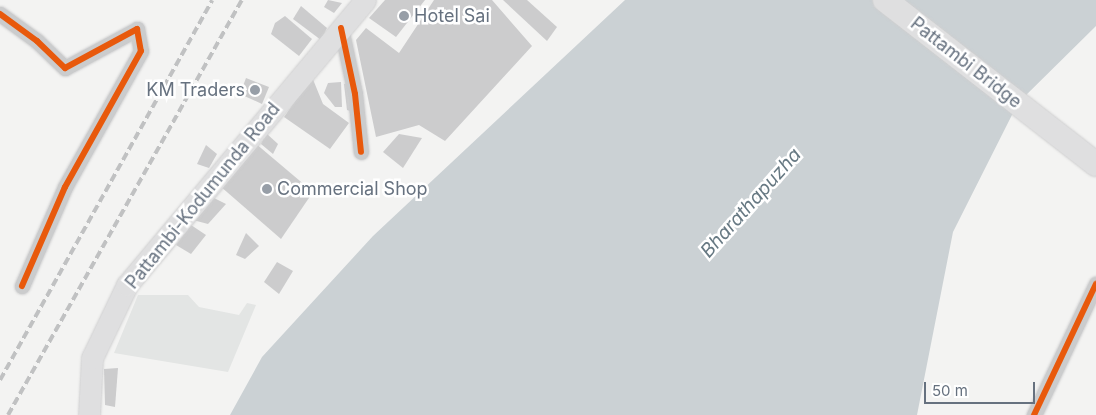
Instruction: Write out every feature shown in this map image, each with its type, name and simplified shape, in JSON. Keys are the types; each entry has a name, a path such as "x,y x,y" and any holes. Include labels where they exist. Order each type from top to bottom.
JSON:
{"main road":[{"name":"Pattambi-Kodumunda Road","path":"89,415 92,358 127,285 365,0"},
{"name":"Pattambi Bridge","path":"885,0 1096,164"}],"street":[{"path":"0,14 37,41 65,68 137,29 141,50 65,187 22,286"},
{"path":"342,28 355,94 361,152"},
{"path":"1034,415 1096,284"}],"shaded area":[{"path":"138,295 188,295 199,307 239,315 247,303 256,305 228,372 114,353"}],"water":[{"name":"Bharathapuzha","path":"625,0 1096,0 1096,26 1018,103 953,232 917,415 230,415 262,357 373,236"}],"building":[{"path":"328,0 342,3 334,13 324,7"},
{"path":"385,0 425,0 396,37 369,18"},
{"path":"434,0 492,0 532,46 445,141 419,125 376,137 356,40 366,28 399,53"},
{"path":"503,0 527,0 557,27 547,41"},
{"path":"301,6 327,28 321,40 293,19"},
{"path":"285,16 312,39 299,56 271,34 275,23"},
{"path":"312,77 323,104 349,123 330,149 284,117"},
{"name":"KM Traders","path":"246,78 269,87 262,104 240,94"},
{"path":"341,82 342,107 335,107 324,93 328,83"},
{"path":"350,83 353,112 347,110 344,84"},
{"path":"266,133 278,144 273,154 261,144"},
{"path":"399,134 422,138 403,168 383,152"},
{"name":"Commercial Shop","path":"255,143 313,192 281,239 220,186"},
{"path":"206,145 217,154 209,168 197,164"},
{"path":"212,197 226,204 208,224 193,220"},
{"path":"191,225 206,235 191,254 176,245"},
{"path":"246,233 259,246 245,259 236,255"},
{"path":"277,262 293,271 279,294 264,282"},
{"path":"118,368 115,407 105,405 104,369"}],"railway":[{"path":"0,380 212,0"},
{"path":"8,415 242,0"}],"cycle path":[{"path":"0,14 37,41 65,68 137,29 141,51 65,187 22,286"},
{"path":"341,28 355,94 361,152"},
{"path":"1034,415 1096,284"}],"place":[{"name":"Hotel Sai","path":"404,16"},
{"name":"KM Traders","path":"255,90"},
{"name":"Commercial Shop","path":"267,189"}]}
